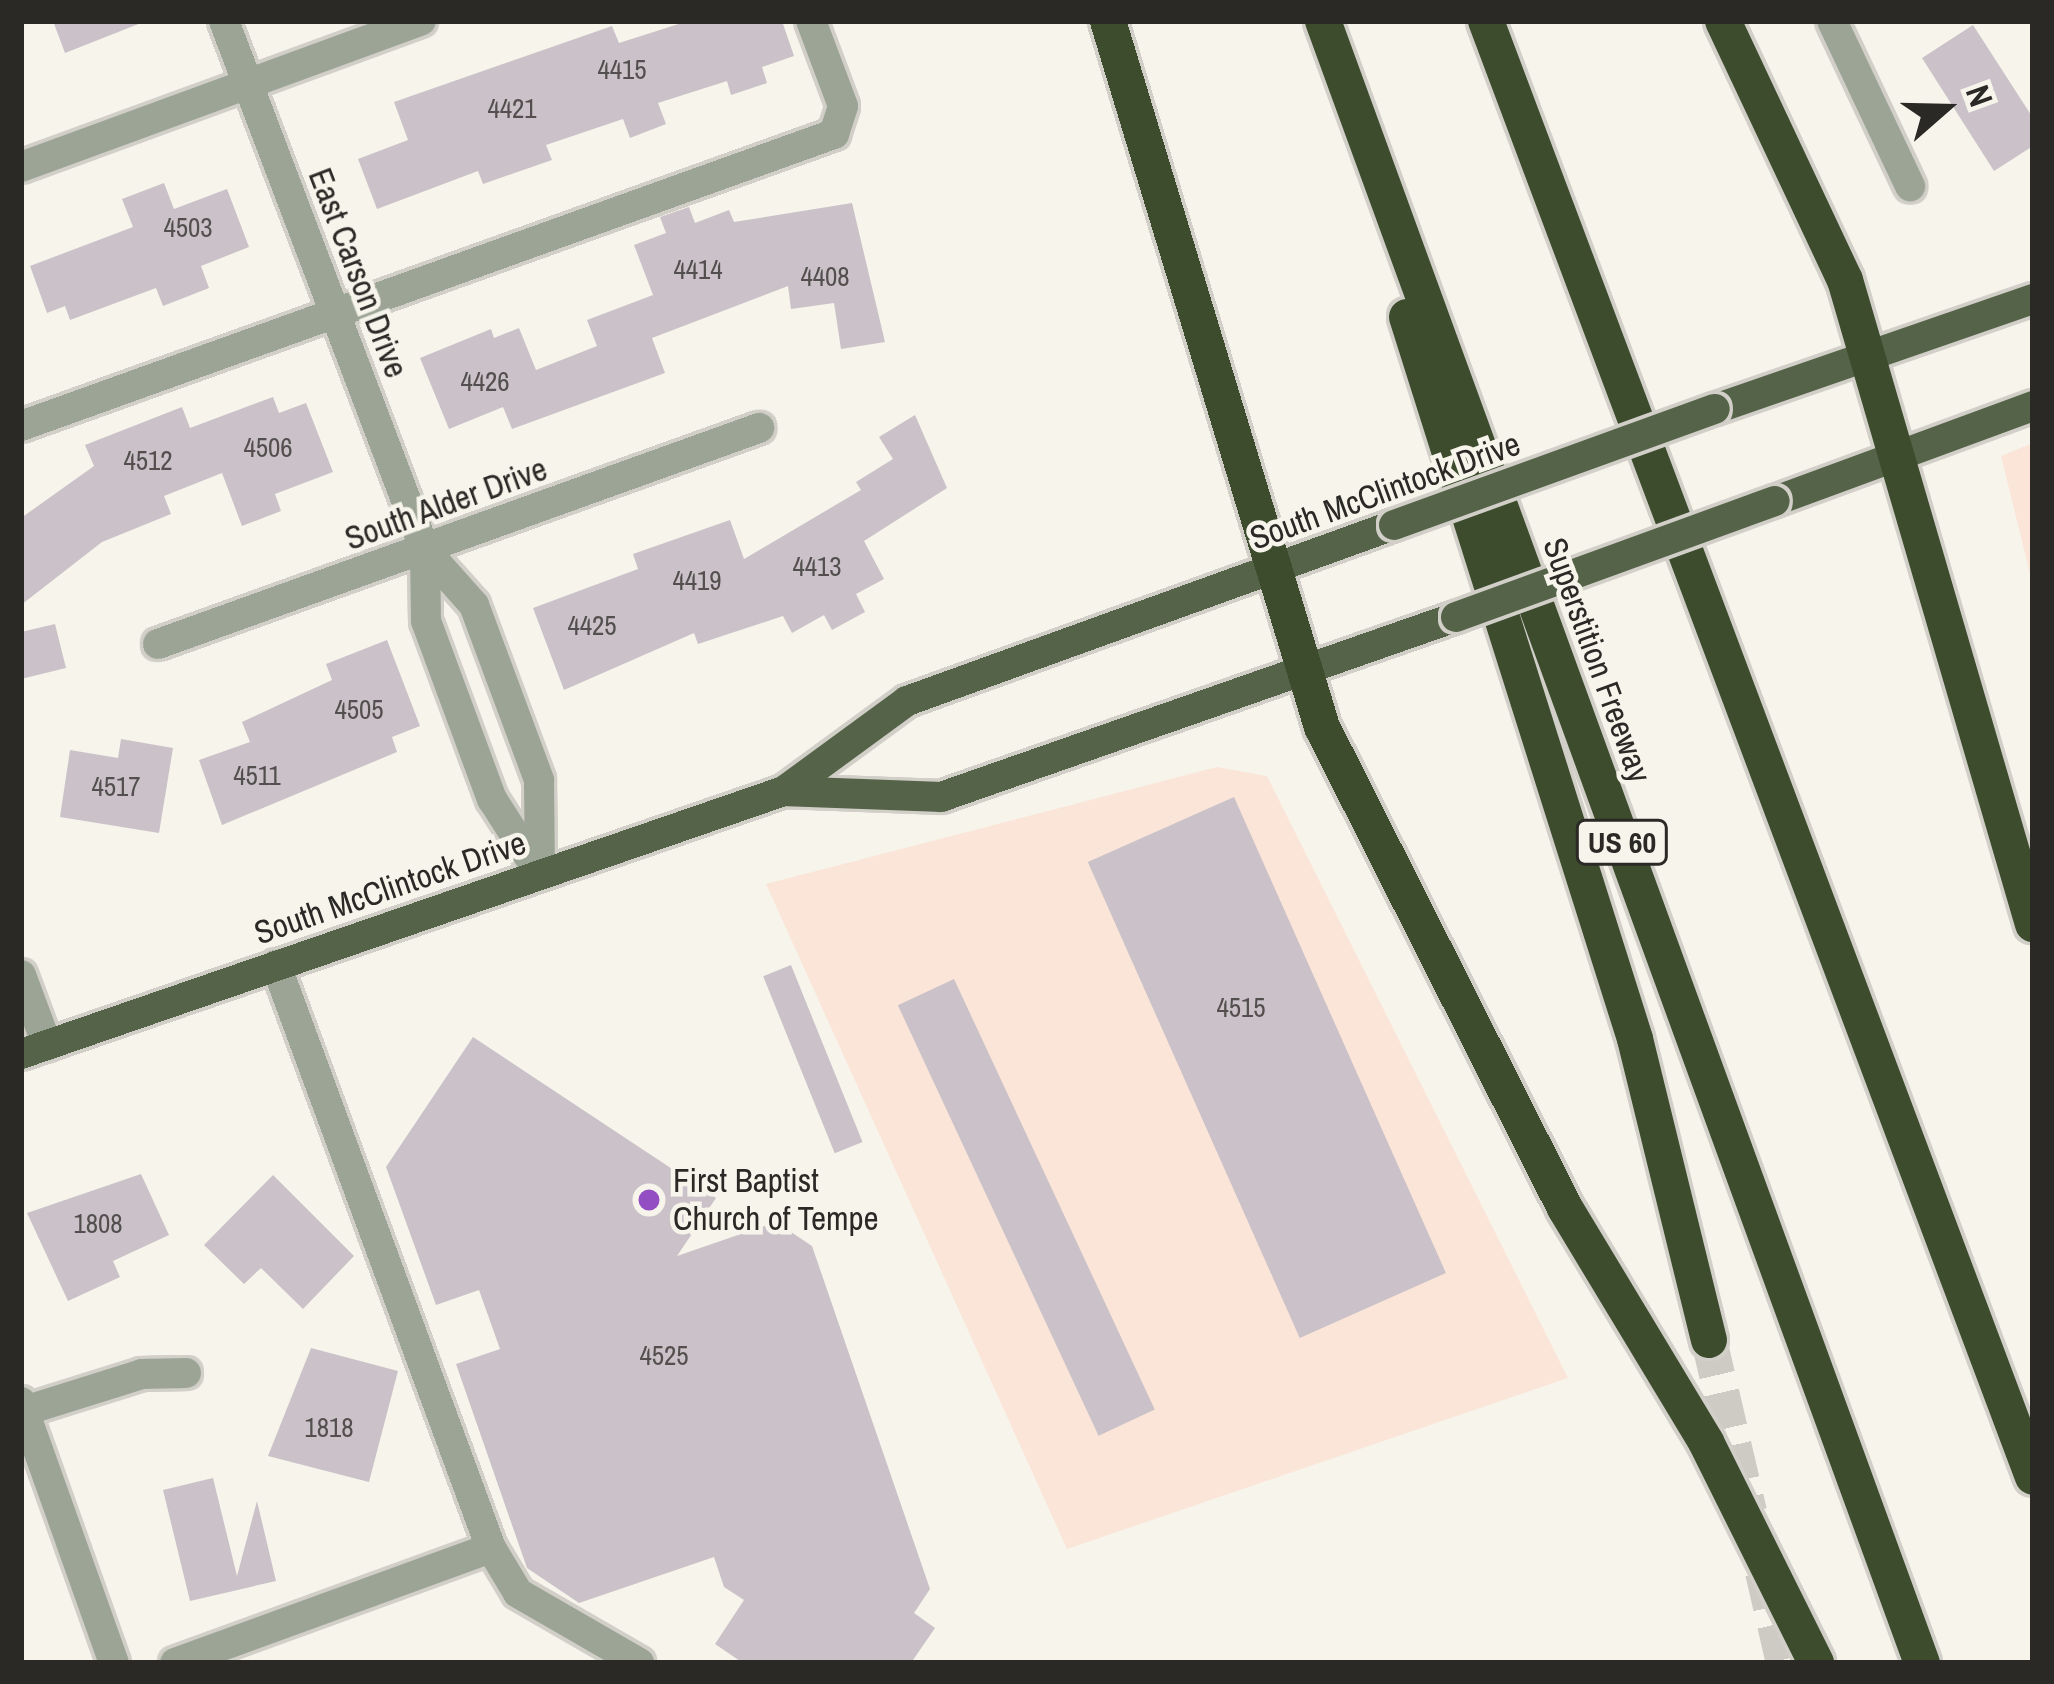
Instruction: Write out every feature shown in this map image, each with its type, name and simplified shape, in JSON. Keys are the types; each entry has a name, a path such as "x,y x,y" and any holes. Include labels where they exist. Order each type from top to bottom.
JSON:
{"highway":[{"path":"1108,21 1322,727 1565,1208 1706,1442 1816,1663"},
{"path":"1320,21 1635,1039 1709,1340"},
{"name":"Superstition Freeway","path":"1320,21 1922,1663"},
{"path":"1486,21 2033,1477"},
{"path":"1724,21 1869,354 2033,924"}],"main road":[{"name":"South McClintock Drive","path":"34,1050 784,791 908,700 2033,299"},
{"name":"South McClintock Drive","path":"784,791 940,797 1432,627 2033,406"}],"street":[{"name":"East Carson Drive","path":"224,21 425,550 426,621 492,799 539,874"},
{"path":"21,167 421,21"},
{"path":"21,426 834,134 843,106 811,21"},
{"path":"1832,21 1910,187"},
{"name":"South Alder Drive","path":"158,644 758,428"},
{"name":"East Carson Drive","path":"425,550 474,605 539,780 539,874"},
{"path":"277,965 491,1548 518,1593 639,1663"},
{"path":"21,975 34,1050"},
{"path":"108,1661 21,1409 142,1373 186,1372"},
{"path":"175,1663 491,1548"}],"shaded area":[{"path":"2033,443 2033,586 2001,456"},
{"path":"1217,767 1267,776 1568,1378 1067,1549 766,884"}],"building":[{"path":"53,21 140,21 141,23 65,53"},
{"path":"688,21 782,21 794,56 762,67 767,83 731,95 727,81 658,103 666,124 630,138 623,119 546,145 552,160 483,184 478,171 377,209 358,159 408,140 394,102 612,26 619,43"},
{"path":"1973,25 2033,118 2033,146 1994,171 1922,58"},
{"path":"164,183 174,209 227,189 249,247 201,266 209,288 163,306 156,288 70,320 65,306 47,313 30,266 133,227 122,199"},
{"path":"852,203 885,342 841,349 834,303 791,309 788,286 652,338 665,373 512,429 503,407 449,429 420,358 491,329 494,338 519,328 536,370 597,346 587,320 653,295 634,245 666,233 660,217 689,207 695,223 729,210 734,222"},
{"path":"273,397 279,413 306,403 333,472 275,494 281,511 242,526 222,473 164,496 171,514 102,542 21,605 21,518 94,466 85,445 182,407 190,428"},
{"path":"915,415 947,488 864,541 884,579 856,594 865,612 832,630 824,615 792,633 783,616 698,644 694,633 564,690 533,608 638,569 633,554 730,520 744,559 861,490 856,482 893,459 879,437"},
{"path":"55,624 66,668 21,679 21,632"},
{"path":"387,640 420,726 392,737 397,752 222,825 199,760 250,742 242,722 332,680 326,664"},
{"path":"121,739 173,748 159,833 60,817 70,750 118,758"},
{"path":"1234,797 1446,1273 1300,1338 1088,862"},
{"path":"791,965 863,1142 835,1153 763,976"},
{"path":"954,979 1155,1409 1099,1436 898,1005"},
{"path":"473,1037 716,1198 677,1256 776,1222 812,1246 930,1589 914,1613 935,1628 911,1663 743,1663 715,1644 744,1600 724,1587 714,1557 579,1603 527,1568 456,1364 500,1349 479,1290 436,1305 386,1167"},
{"path":"141,1174 169,1235 113,1261 120,1277 68,1301 27,1213"},
{"path":"273,1175 354,1256 303,1309 261,1268 244,1284 204,1245"},
{"path":"311,1348 398,1371 369,1482 268,1456"},
{"path":"213,1478 237,1576 257,1501 276,1581 190,1601 163,1490"}],"tunnel":[{"path":"1709,1340 1749,1512"},
{"path":"1763,1572 1784,1663"}],"place":[{"name":"First Baptist Church of Tempe","path":"649,1200"}]}
